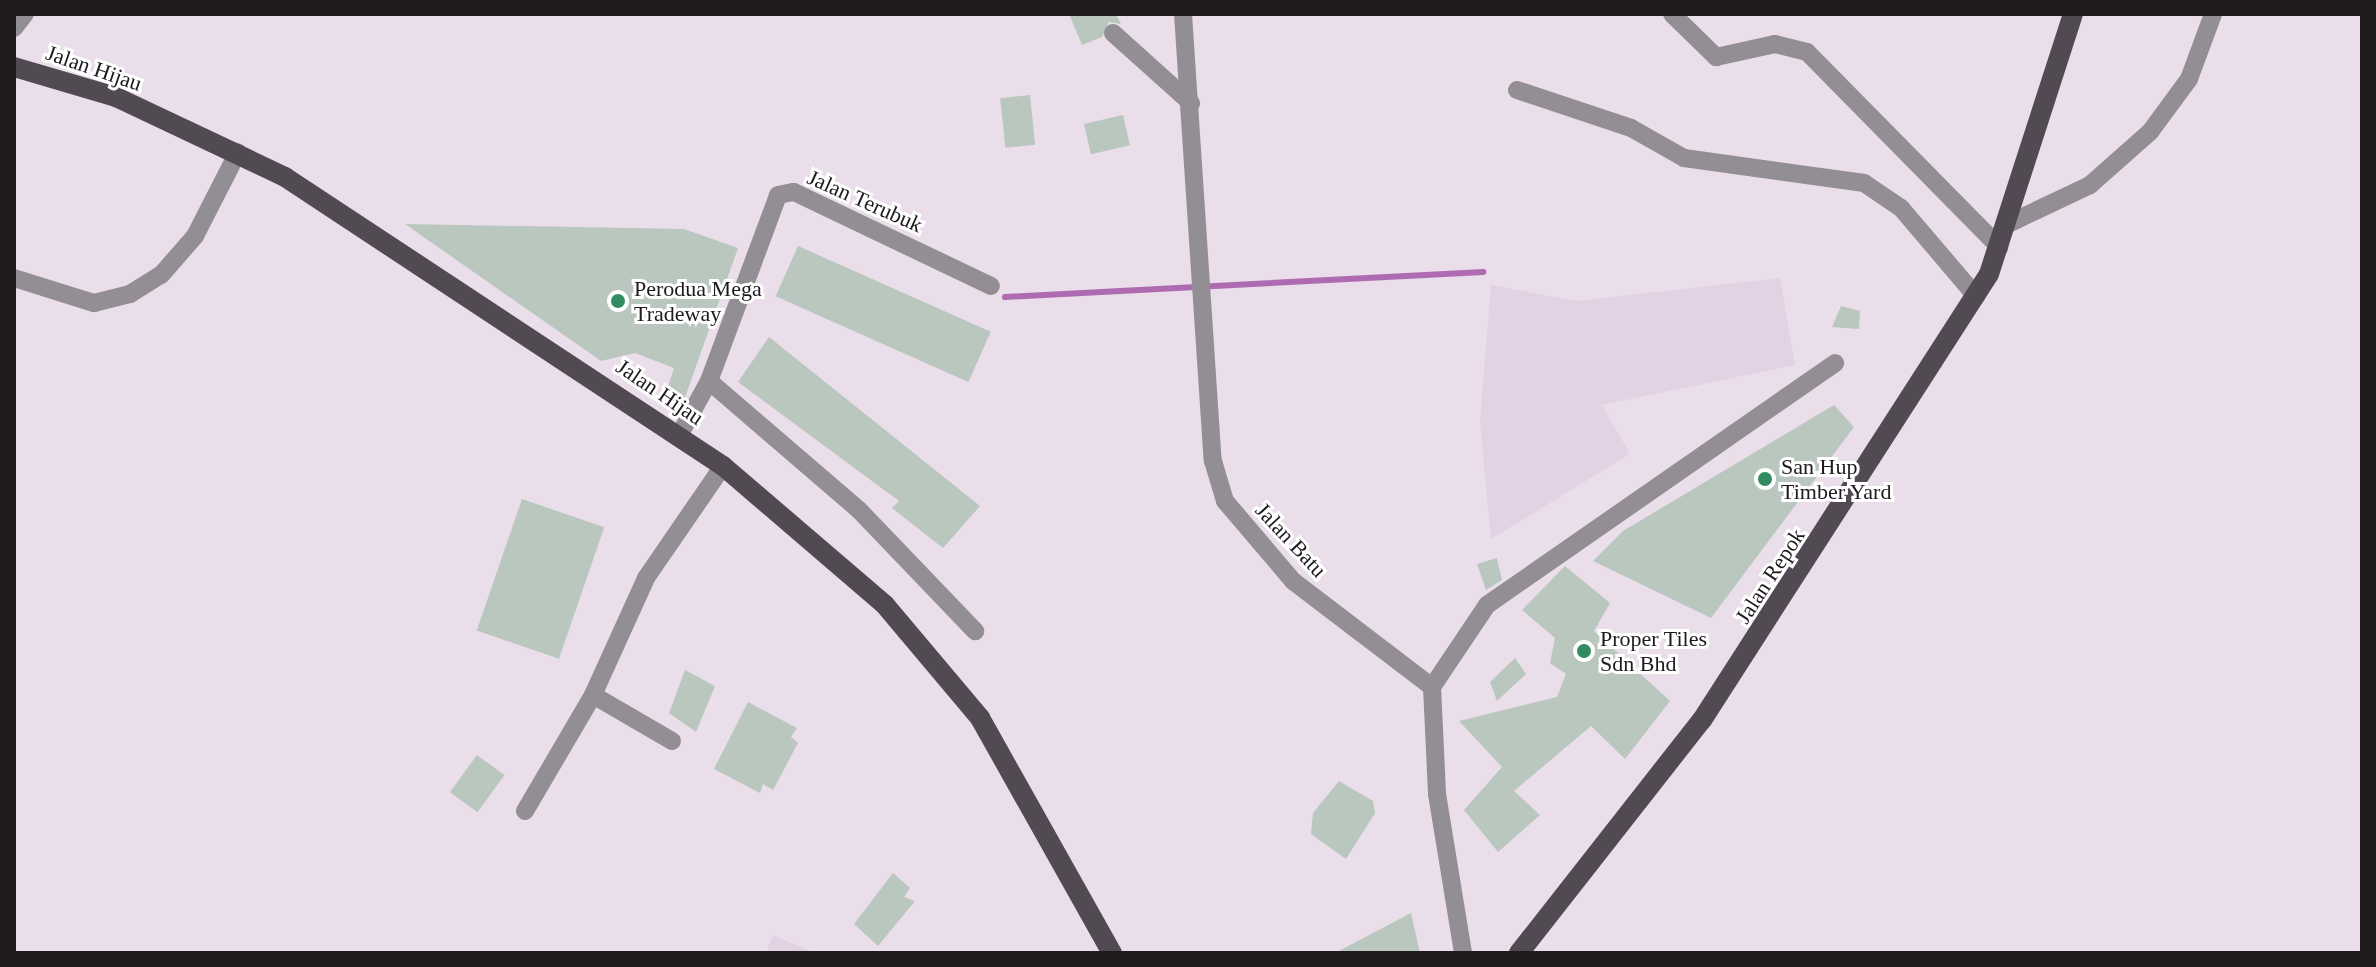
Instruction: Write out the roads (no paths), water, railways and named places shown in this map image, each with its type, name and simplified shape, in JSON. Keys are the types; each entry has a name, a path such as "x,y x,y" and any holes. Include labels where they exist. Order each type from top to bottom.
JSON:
{"main road":[{"name":"Jalan Repok","path":"1519,953 1702,720 1976,296 2010,223 2073,14"},
{"name":"Jalan Hijau","path":"14,67 116,97 238,152 373,230 681,432 885,605 980,718 1112,953"}],"street":[{"path":"14,28 25,14"},
{"name":"Jalan Batu","path":"1183,14 1213,461 1225,501 1293,581 1432,687"},
{"path":"1672,14 1716,57 1775,44 1807,52 1999,247"},
{"path":"2010,223 2090,185 2150,132 2189,79 2213,14"},
{"path":"1113,33 1191,103"},
{"path":"1517,90 1631,128 1684,158 1864,183 1901,208 1976,296"},
{"path":"14,278 94,303 130,294 161,275 195,236 238,152"},
{"name":"Jalan Terubuk","path":"681,432 709,381 778,195 794,192 991,286"},
{"path":"1463,953 1437,794 1432,687 1487,605 1835,363"},
{"path":"709,381 859,510 975,631"},
{"path":"525,811 593,695 646,578 723,466"},
{"path":"593,695 672,741"}],"waterway":[{"path":"1005,297 1483,272"}],"place":[{"name":"Perodua Mega Tradeway","path":"618,301"},
{"name":"San Hup Timber Yard","path":"1765,479"},
{"name":"Proper Tiles Sdn Bhd","path":"1584,651"}]}
